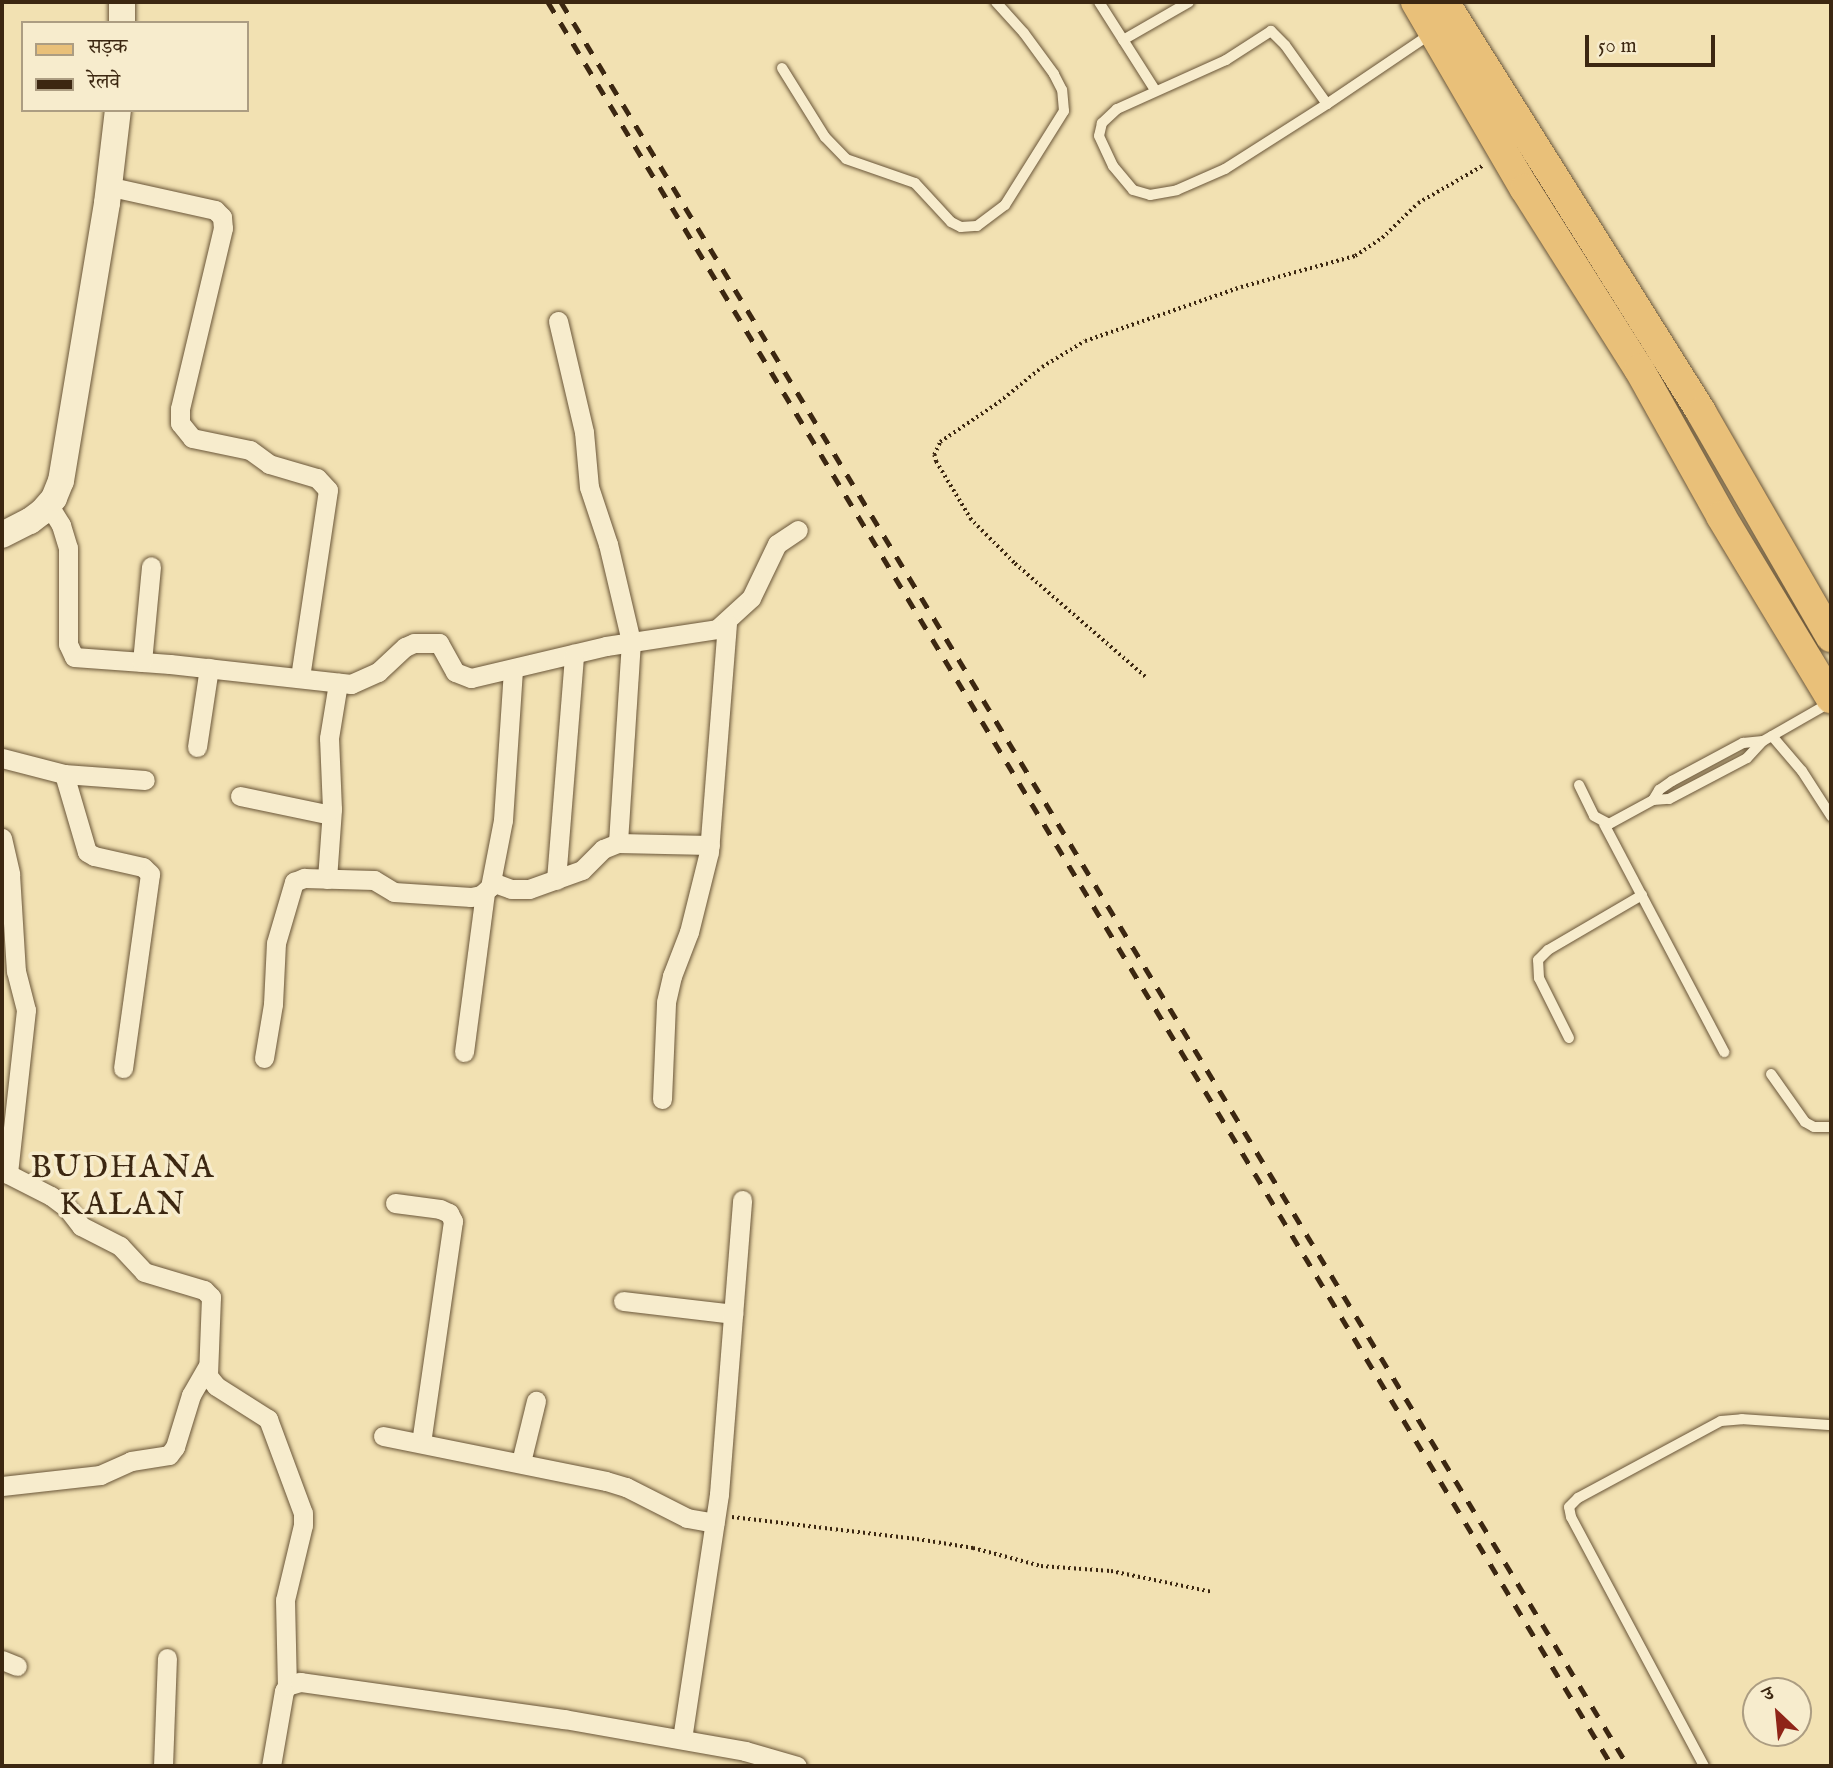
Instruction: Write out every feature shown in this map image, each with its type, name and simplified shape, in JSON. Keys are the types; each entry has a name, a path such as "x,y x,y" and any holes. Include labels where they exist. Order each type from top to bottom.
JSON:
{"main road":[{"path":"1416,2 1505,154 1639,369 1721,516 1831,700"},
{"path":"1444,2 1701,412 1831,637"}],"street":[{"path":"122,2 122,21"},
{"path":"2,535 30,522 48,505 61,481 67,458 118,112"},
{"path":"107,186 215,211 222,217 223,228 180,409 180,423 192,438 250,450 267,463 317,478 328,490 300,678"},
{"path":"558,321 580,413 589,487 608,544 631,641 618,843"},
{"path":"48,505 61,525 68,548 68,651 77,658 209,668 338,683 367,679 405,647 418,642 440,644 455,672 463,677 486,677 631,641 708,632 727,624 759,586 770,552 798,530"},
{"path":"142,662 151,566"},
{"path":"662,1099 666,1002 671,976 693,919 710,845 727,624"},
{"path":"556,880 575,654"},
{"path":"197,747 209,668"},
{"path":"464,1052 489,887 503,820 513,670"},
{"path":"327,878 331,815 329,738 338,683"},
{"path":"2,758 64,774 145,780"},
{"path":"64,774 88,852 94,856 143,867 150,873 123,1068"},
{"path":"240,796 331,815"},
{"path":"2,838 10,874 16,971 26,1010 10,1061 8,1174 51,1196 67,1208 81,1226 120,1246 144,1272 207,1291 212,1302 207,1367 211,1382 268,1419 301,1504 303,1525 285,1600 287,1686 282,1699 271,1766"},
{"path":"264,1058 273,1004 276,943 291,886 298,880 373,880 387,889 405,893 471,897 489,887 519,890 556,880 582,870 603,849 618,843 710,845"},
{"path":"682,1740 715,1519 742,1200"},
{"path":"396,1203 440,1209 449,1213 453,1221 421,1443"},
{"path":"623,1301 733,1314"},
{"path":"2,1486 106,1474 131,1461 169,1455 175,1447 191,1395 207,1367"},
{"path":"521,1462 536,1401"},
{"path":"383,1436 521,1462 626,1487 687,1518 715,1519"},
{"path":"163,1766 167,1658"},
{"path":"287,1686 300,1682 564,1719 745,1751 797,1766"}],"lane":[{"path":"782,68 825,136 846,159 915,183 951,222 967,228 977,226 1005,205 1064,111 1062,90 1054,74 1024,33 996,2"},
{"path":"1098,2 1155,90"},
{"path":"1123,40 1189,2"},
{"path":"1328,104 1272,31 1226,60 1117,109 1107,116 1100,129 1102,144 1123,180 1133,190 1150,195 1177,190 1224,169 1328,104 1434,31"},
{"path":"1653,800 1669,799 1747,758 1763,741 1831,700"},
{"path":"1772,736 1802,771 1831,816"},
{"path":"1604,824 1615,822 1653,800 1664,786 1691,770 1743,743 1763,741"},
{"path":"1579,785 1591,810 1604,824 1724,1052"},
{"path":"1569,1038 1539,978 1538,960 1548,950 1642,895"},
{"path":"1771,1073 1805,1122 1815,1127 1831,1127"},
{"path":"1704,1766 1569,1514 1569,1507 1578,1498 1721,1421 1742,1419 1816,1427 1831,1425"}],"path":[{"path":"1145,677 1014,563 971,520 936,462 934,455 940,442 999,402 1042,367 1086,341 1241,287 1355,256 1382,238 1418,203 1505,154"},
{"path":"715,1519 917,1539 974,1548 1041,1566 1111,1571 1212,1592"}],"railway":[{"path":"548,2 1612,1766"},
{"path":"561,2 1628,1766"}],"district":[{"name":"BUDHANA KALAN","path":"123,1188"}]}
